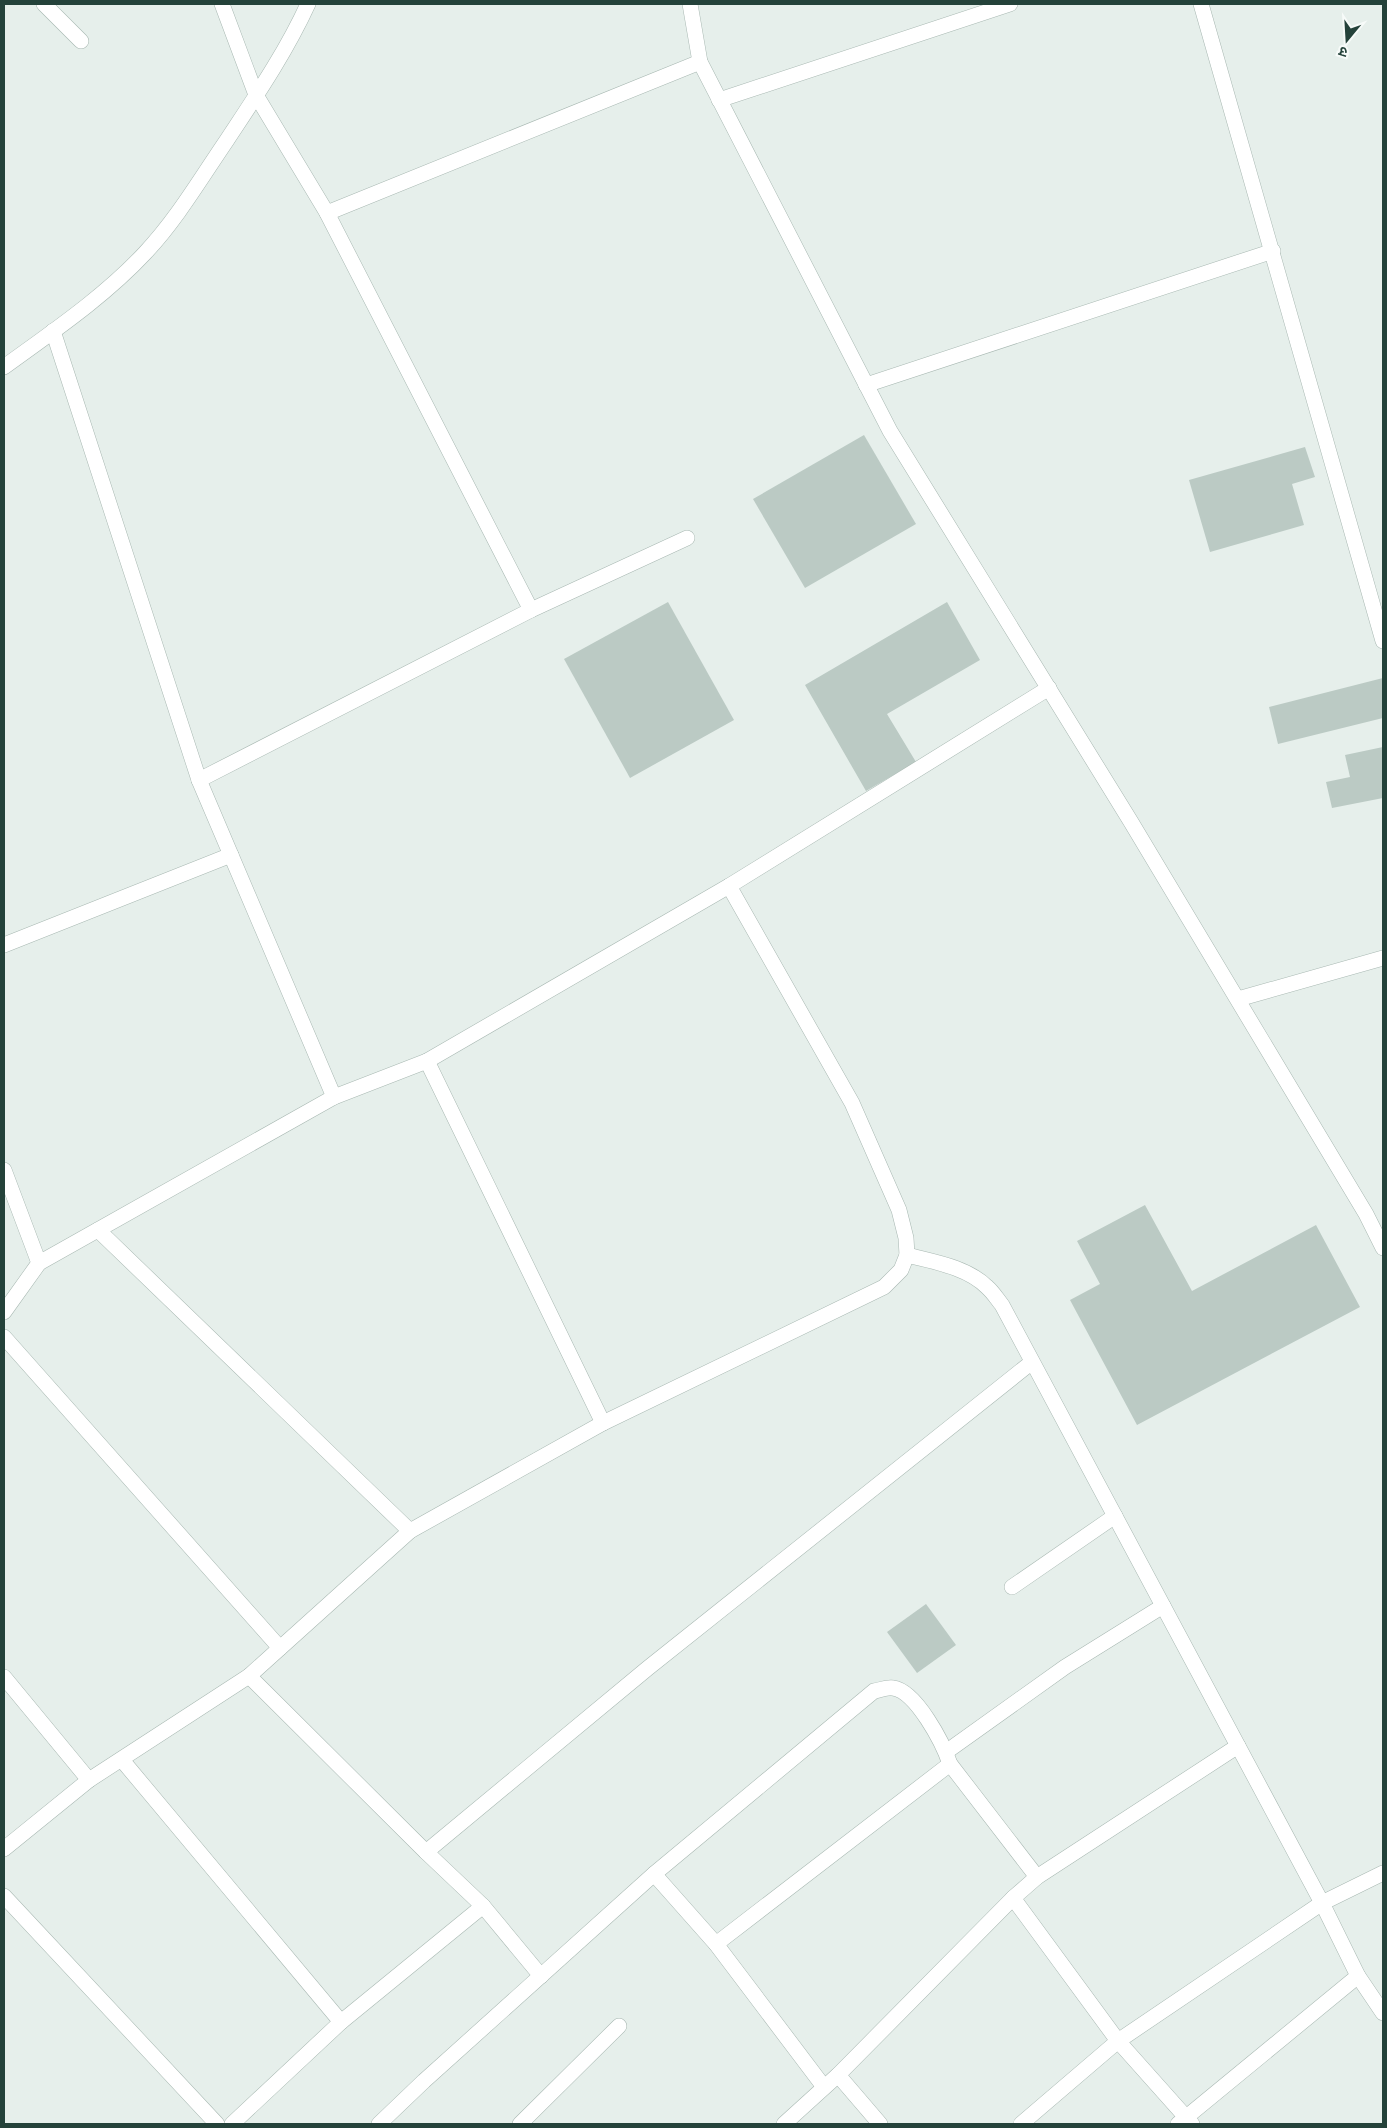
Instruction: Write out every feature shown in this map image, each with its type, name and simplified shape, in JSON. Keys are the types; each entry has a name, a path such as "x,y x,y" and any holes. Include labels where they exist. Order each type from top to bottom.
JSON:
{"street":[{"path":"44,4 81,41"},
{"path":"222,4 239,44 256,95 327,213 531,610"},
{"path":"4,366 54,331 106,290 145,253 190,196 256,95 298,25 308,4"},
{"path":"690,4 700,62 890,431 1238,999 1366,1214 1383,1248"},
{"path":"719,100 1010,4"},
{"path":"1202,4 1273,251 1378,601 1383,641"},
{"path":"327,213 700,62"},
{"path":"866,385 1273,251"},
{"path":"54,331 199,780 334,1097"},
{"path":"199,780 531,610 686,538"},
{"path":"4,1312 39,1263 334,1097 428,1061 729,886 1049,688"},
{"path":"4,945 231,855"},
{"path":"4,1849 89,1780 248,1676 410,1531 603,1423 884,1287 901,1270 907,1255 906,1238 899,1210 852,1103 729,886"},
{"path":"1238,999 1383,958"},
{"path":"428,1061 603,1423"},
{"path":"4,1170 39,1263"},
{"path":"98,1230 410,1531"},
{"path":"907,1255 953,1267 975,1277 988,1287 1002,1305 1322,1903 1358,1976 1383,2014"},
{"path":"4,1337 280,1648"},
{"path":"426,1852 648,1668 1032,1362"},
{"path":"1012,1587 1115,1516"},
{"path":"716,1944 1065,1667 1163,1606"},
{"path":"248,1676 483,1906 541,1976"},
{"path":"4,1677 89,1780"},
{"path":"379,2124 424,2081 654,1874 874,1691 893,1688 903,1692 925,1716 948,1758 1037,1877"},
{"path":"784,2124 838,2075 1013,1898 1037,1877 1238,1746"},
{"path":"122,1760 342,2022"},
{"path":"1021,2124 1118,2041 1322,1903 1383,1873"},
{"path":"654,1874 716,1944 824,2087"},
{"path":"4,1896 217,2124"},
{"path":"1013,1898 1118,2041 1186,2122 1358,1976"},
{"path":"232,2124 342,2022 483,1906"},
{"path":"520,2124 619,2026"},
{"path":"838,2075 880,2124"}],"building":[{"path":"864,435 916,524 805,588 753,499"},
{"path":"1305,447 1315,477 1292,484 1304,525 1210,552 1189,480"},
{"path":"668,602 734,720 630,778 564,659"},
{"path":"947,602 980,660 887,714 916,762 866,791 805,685"},
{"path":"1383,678 1383,718 1278,744 1269,707"},
{"path":"1383,747 1383,798 1332,808 1326,782 1350,777 1345,755"},
{"path":"1145,1205 1192,1291 1316,1225 1360,1307 1137,1425 1070,1300 1100,1284 1077,1241"},
{"path":"926,1604 956,1645 917,1673 887,1632"}]}
